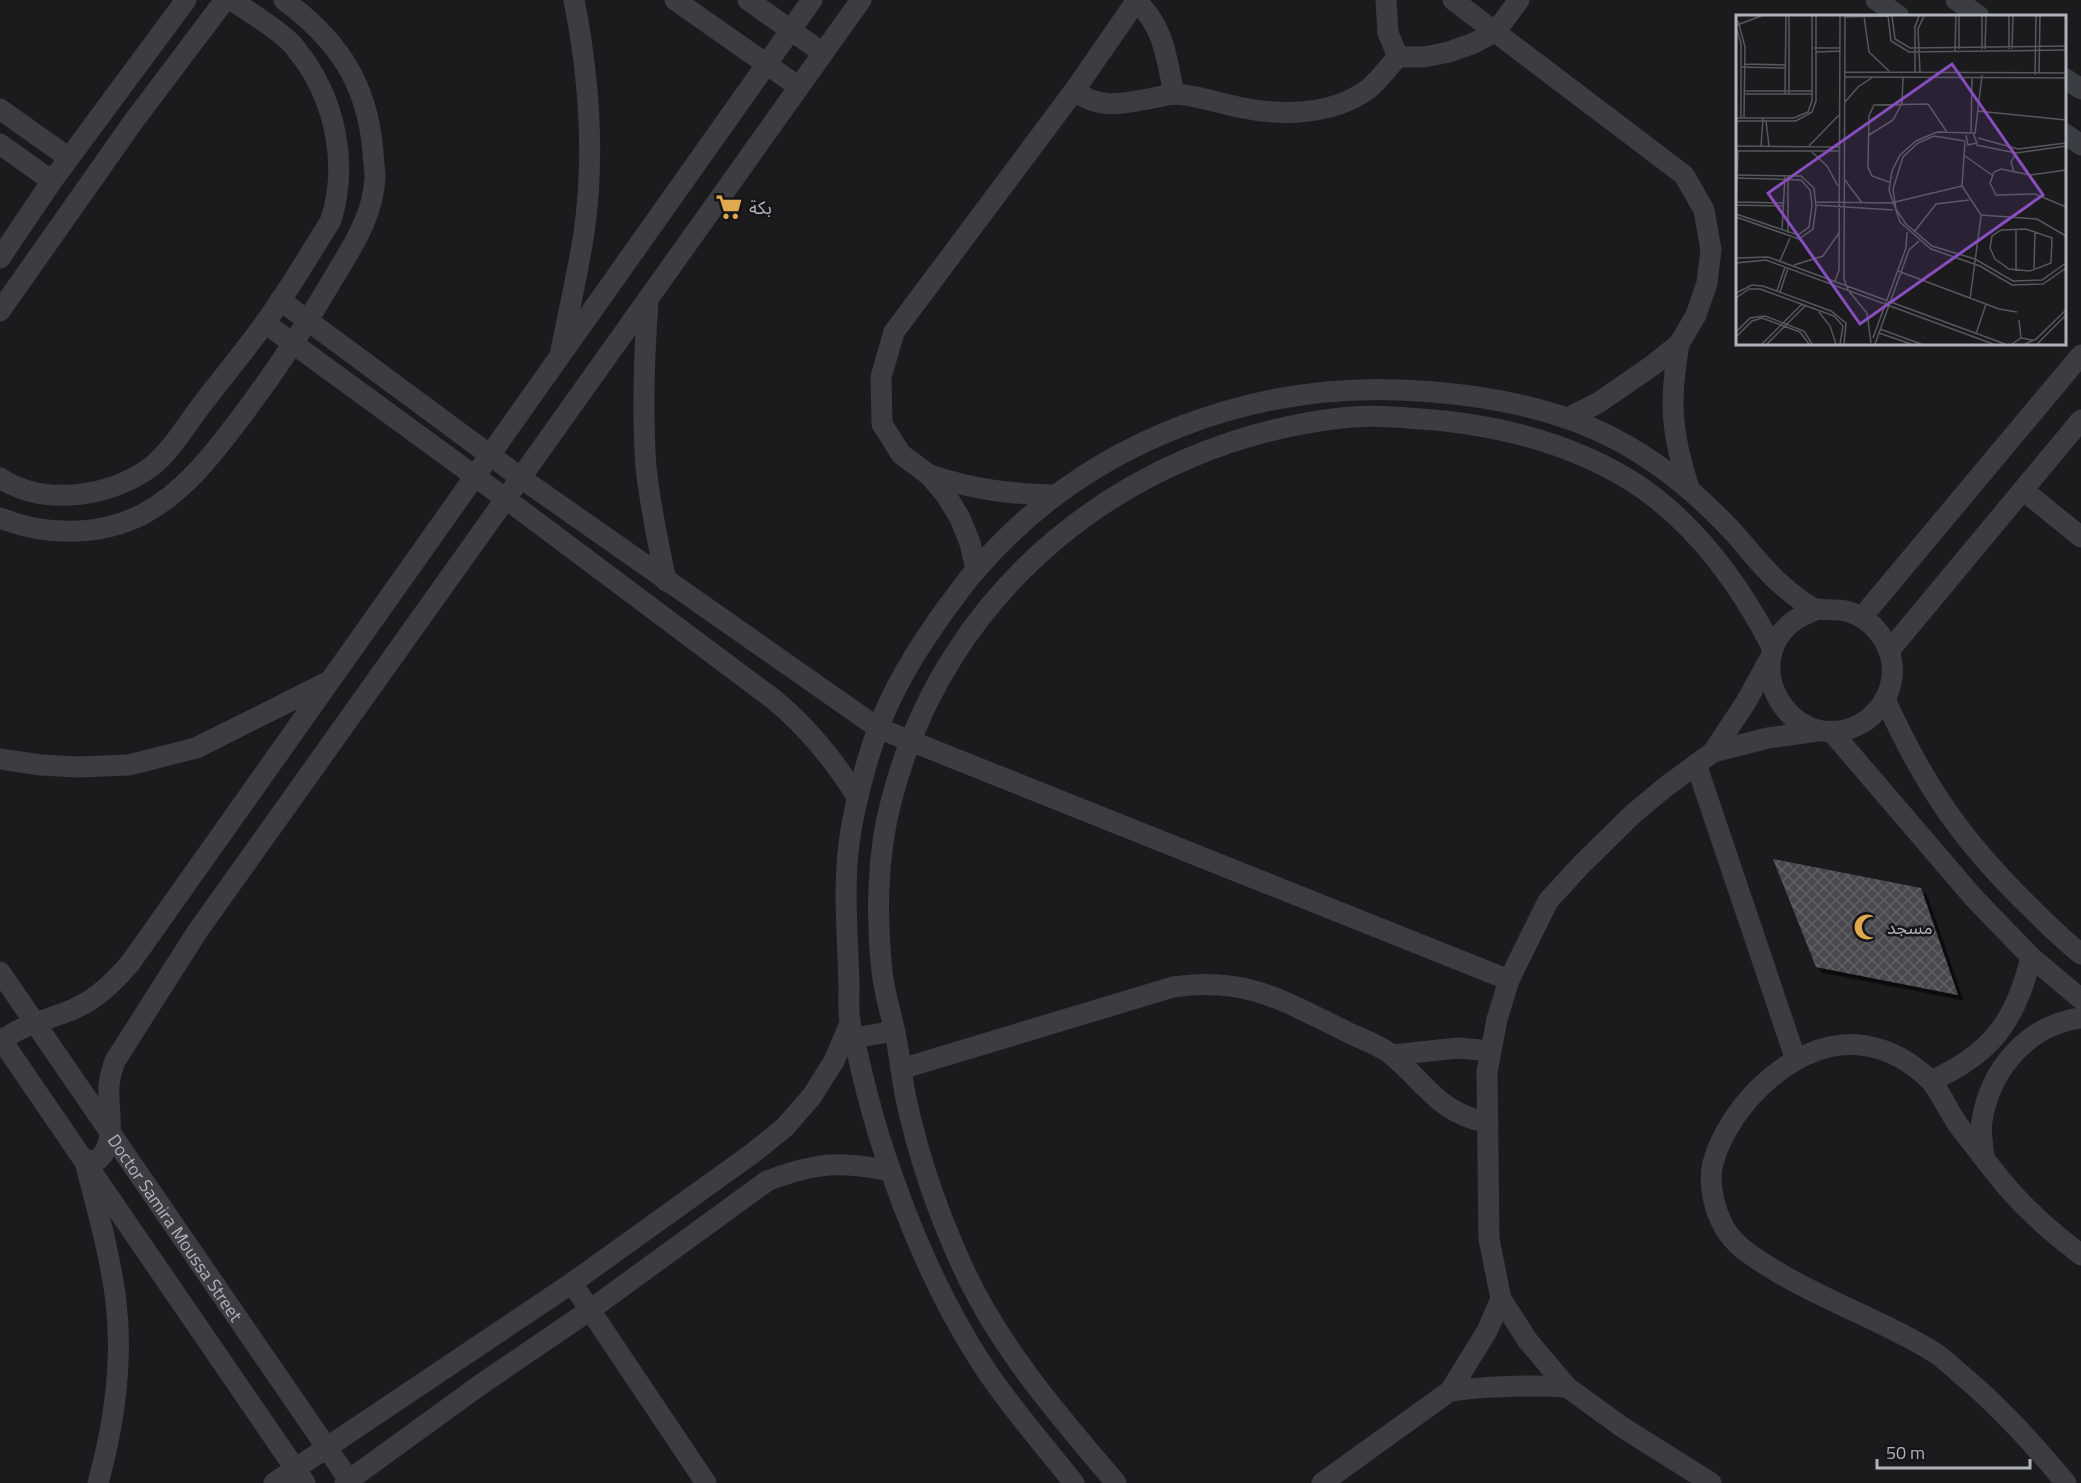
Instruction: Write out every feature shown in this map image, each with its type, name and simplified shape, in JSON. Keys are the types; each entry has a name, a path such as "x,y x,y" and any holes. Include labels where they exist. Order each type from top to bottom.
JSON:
{"street":[{"path":"0,258 52,181 186,0"},
{"path":"0,311 133,122 225,0"},
{"path":"0,478 28,490 52,495 77,495 129,481 153,465 265,322 331,220 337,192 338,146 329,109 320,88 314,75 292,44 232,0"},
{"path":"0,518 19,525 49,531 79,531 112,526 144,513 172,495 196,472 256,399 308,321 363,228 372,203 375,176 371,127 360,88 337,50 318,28 284,0"},
{"path":"559,358 584,231 589,167 588,103 582,39 574,0"},
{"path":"675,0 799,87"},
{"path":"748,0 823,53"},
{"path":"1,1040 14,1031 81,1006 101,993 119,976 812,0"},
{"path":"98,1483 109,1443 117,1373 116,1302 103,1234 85,1162 95,1161 102,1156 110,1135 109,1084 115,1061 197,932 861,0"},
{"path":"1386,0 1388,33 1398,57"},
{"path":"1453,0 1684,175 1704,210 1711,250 1707,283 1696,315 1679,344 1672,380 1672,417 1677,453 1689,488"},
{"path":"1074,91 1097,103 1110,105 1174,94 1249,109 1279,112 1309,111 1339,106 1368,90 1398,57 1424,57 1449,52 1474,43 1496,31 1519,0"},
{"path":"1876,0 1898,15"},
{"path":"1956,0 1978,15"},
{"path":"976,570 970,543 960,518 946,495 929,475 901,454 882,424 880,377 894,332 1074,91 1137,1 1149,14 1158,29 1174,94"},
{"path":"2066,79 2081,89"},
{"path":"0,109 69,158"},
{"path":"2066,134 2081,145"},
{"path":"0,144 52,181"},
{"path":"280,300 521,478 878,728 1509,980"},
{"path":"648,300 644,356 646,469 654,525 666,581"},
{"path":"265,322 506,499 796,718 834,761 858,798"},
{"path":"1568,418 1626,385 1679,344"},
{"path":"1862,617 2081,355"},
{"path":"1074,1483 981,1362 939,1291 915,1239 890,1171 870,1109 852,1030 846,919 849,844 858,798 878,728 907,669 936,622 976,570 1014,530 1056,495 1090,471 1143,441 1207,416 1274,398 1343,390 1404,389 1464,394 1524,406 1568,418 1611,437 1651,460 1689,488 1785,589 1816,610"},
{"path":"1116,1483 1041,1393 1002,1337 967,1278 942,1219 922,1157 906,1095 882,975 879,912 883,846 890,803 910,740 935,684 967,633 1004,588 1036,556 1072,525 1112,498 1153,475 1214,447 1279,428 1345,417 1406,417 1476,425 1526,435 1566,448 1605,466 1642,488 1676,515 1705,544 1731,576 1754,612 1772,652 1770,676 1772,686 1775,696 1787,713 1804,725 1827,731 1974,898 2031,957 2081,999"},
{"path":"1889,651 2081,420"},
{"path":"929,475 960,485 991,491 1056,495"},
{"path":"2024,490 2081,537"},
{"path":"1704,758 1768,738 1853,728 1871,717 1885,699 1891,684 1893,667 1889,651 1879,632 1862,617 1840,609 1816,610 1798,618 1783,631 1746,702 1704,758 1633,814 1548,901 1509,980 1497,1019 1487,1071 1489,1239 1501,1299 1528,1341 1567,1387 1622,1427 1711,1483"},
{"path":"0,759 40,765 78,767 129,765 196,748 329,682"},
{"path":"1885,699 1906,746 1932,791 1961,833 1995,873 2066,943 2081,954"},
{"path":"1704,758 1796,1060"},
{"path":"1930,1080 1953,1071 1991,1041 2010,1016 2024,987 2031,957"},
{"name":"Doctor Samira Moussa Street","path":"0,972 348,1482"},
{"path":"901,1069 1161,991 1194,984 1217,983 1239,986 1274,996 1392,1055 1443,1105 1472,1120 1488,1124"},
{"path":"1984,1158 1982,1123 1990,1089 2008,1058 2034,1035 2066,1020 2081,1018"},
{"path":"852,1030 895,1031"},
{"path":"274,1483 300,1476 326,1447 572,1283 753,1153 785,1127 812,1096 852,1030"},
{"name":"Doctor Samira Moussa Street","path":"1,1040 300,1476"},
{"path":"1991,1041 2008,1058"},
{"path":"2067,1483 2026,1435 1986,1396 1934,1352 1797,1284 1746,1252 1724,1228 1712,1198 1712,1165 1724,1134 1743,1105 1767,1080 1796,1060 1828,1046 1866,1046 1901,1058 1930,1080 1953,1119 2030,1212 2081,1256"},
{"path":"1392,1055 1458,1048 1491,1051"},
{"path":"348,1482 480,1385 591,1310 767,1181 797,1169 828,1164 859,1164 890,1171"},
{"path":"572,1283 706,1483"},
{"path":"1322,1483 1450,1391 1487,1331 1501,1299"},
{"path":"1450,1391 1489,1386 1567,1387"}],"building":[{"name":"مسجد","path":"1773,859 1921,888 1958,995 1816,967"}],"place":[{"name":"بكة","path":"729,207"},
{"name":"مسجد","path":"1867,927"}]}
